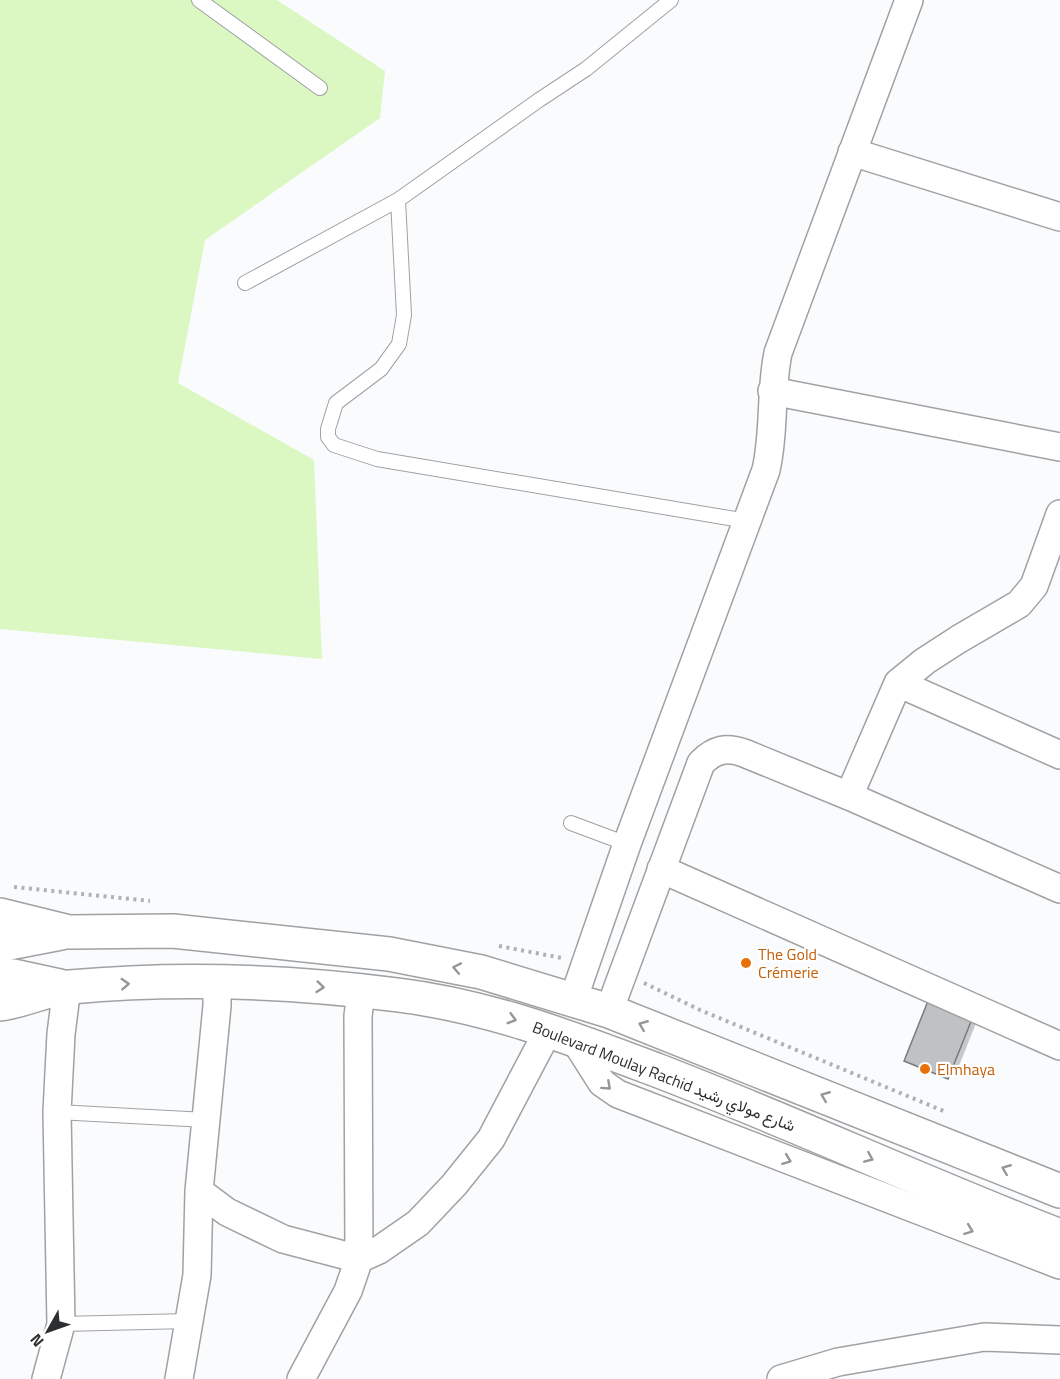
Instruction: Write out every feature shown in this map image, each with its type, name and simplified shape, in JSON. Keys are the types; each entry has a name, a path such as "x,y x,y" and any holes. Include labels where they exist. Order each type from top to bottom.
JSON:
{"main road":[{"path":"0,915 69,932"},
{"path":"0,943 69,932 173,931 388,954 481,972 609,1011 1060,1191"},
{"path":"0,976 14,976 67,987"},
{"name":"Boulevard Moulay Rachid شارع مولاي رشيد","path":"0,1004 67,987 217,981 279,983 398,994 468,1007 561,1034 745,1104 961,1197 1060,1236"}],"street":[{"path":"573,1000 627,844 770,453 772,392 778,353 909,0"},
{"path":"852,152 1060,218"},
{"path":"772,392 1060,447"},
{"path":"849,796 898,683 925,661 1019,604 1034,586 1060,514"},
{"path":"898,683 1060,755"},
{"path":"609,1011 701,763 710,755 721,750 733,749 849,796 1060,889"},
{"path":"661,869 1060,1046"},
{"path":"179,1379 197,1275 199,1191 218,1006 217,981"},
{"path":"46,1379 61,1324 57,1112 61,1034 67,987"},
{"path":"301,1379 348,1292 359,1259 358,1016 361,992"},
{"path":"199,1191 227,1212 283,1239 359,1259 379,1250 418,1223 454,1185 491,1139 561,1034 602,1083 618,1094 1060,1265"},
{"path":"781,1379 838,1362 984,1337 1060,1340"}],"lane":[{"path":"199,0 320,88"},
{"path":"245,284 398,200 586,69 671,0"},
{"path":"398,200 404,315 399,345 381,369 336,403 328,429 328,437 334,445 376,459 747,521"},
{"path":"571,823 627,844"},
{"path":"57,1112 206,1120"},
{"path":"61,1324 189,1321"}],"green space":[{"path":"0,0 277,0 385,71 380,118 205,240 178,383 314,460 322,659 0,629"}],"building":[{"path":"930,996 974,1014 948,1079 904,1061"}],"place":[{"name":"The Gold Crémerie","path":"746,963"},
{"name":"Elmhaya","path":"925,1069"}]}
